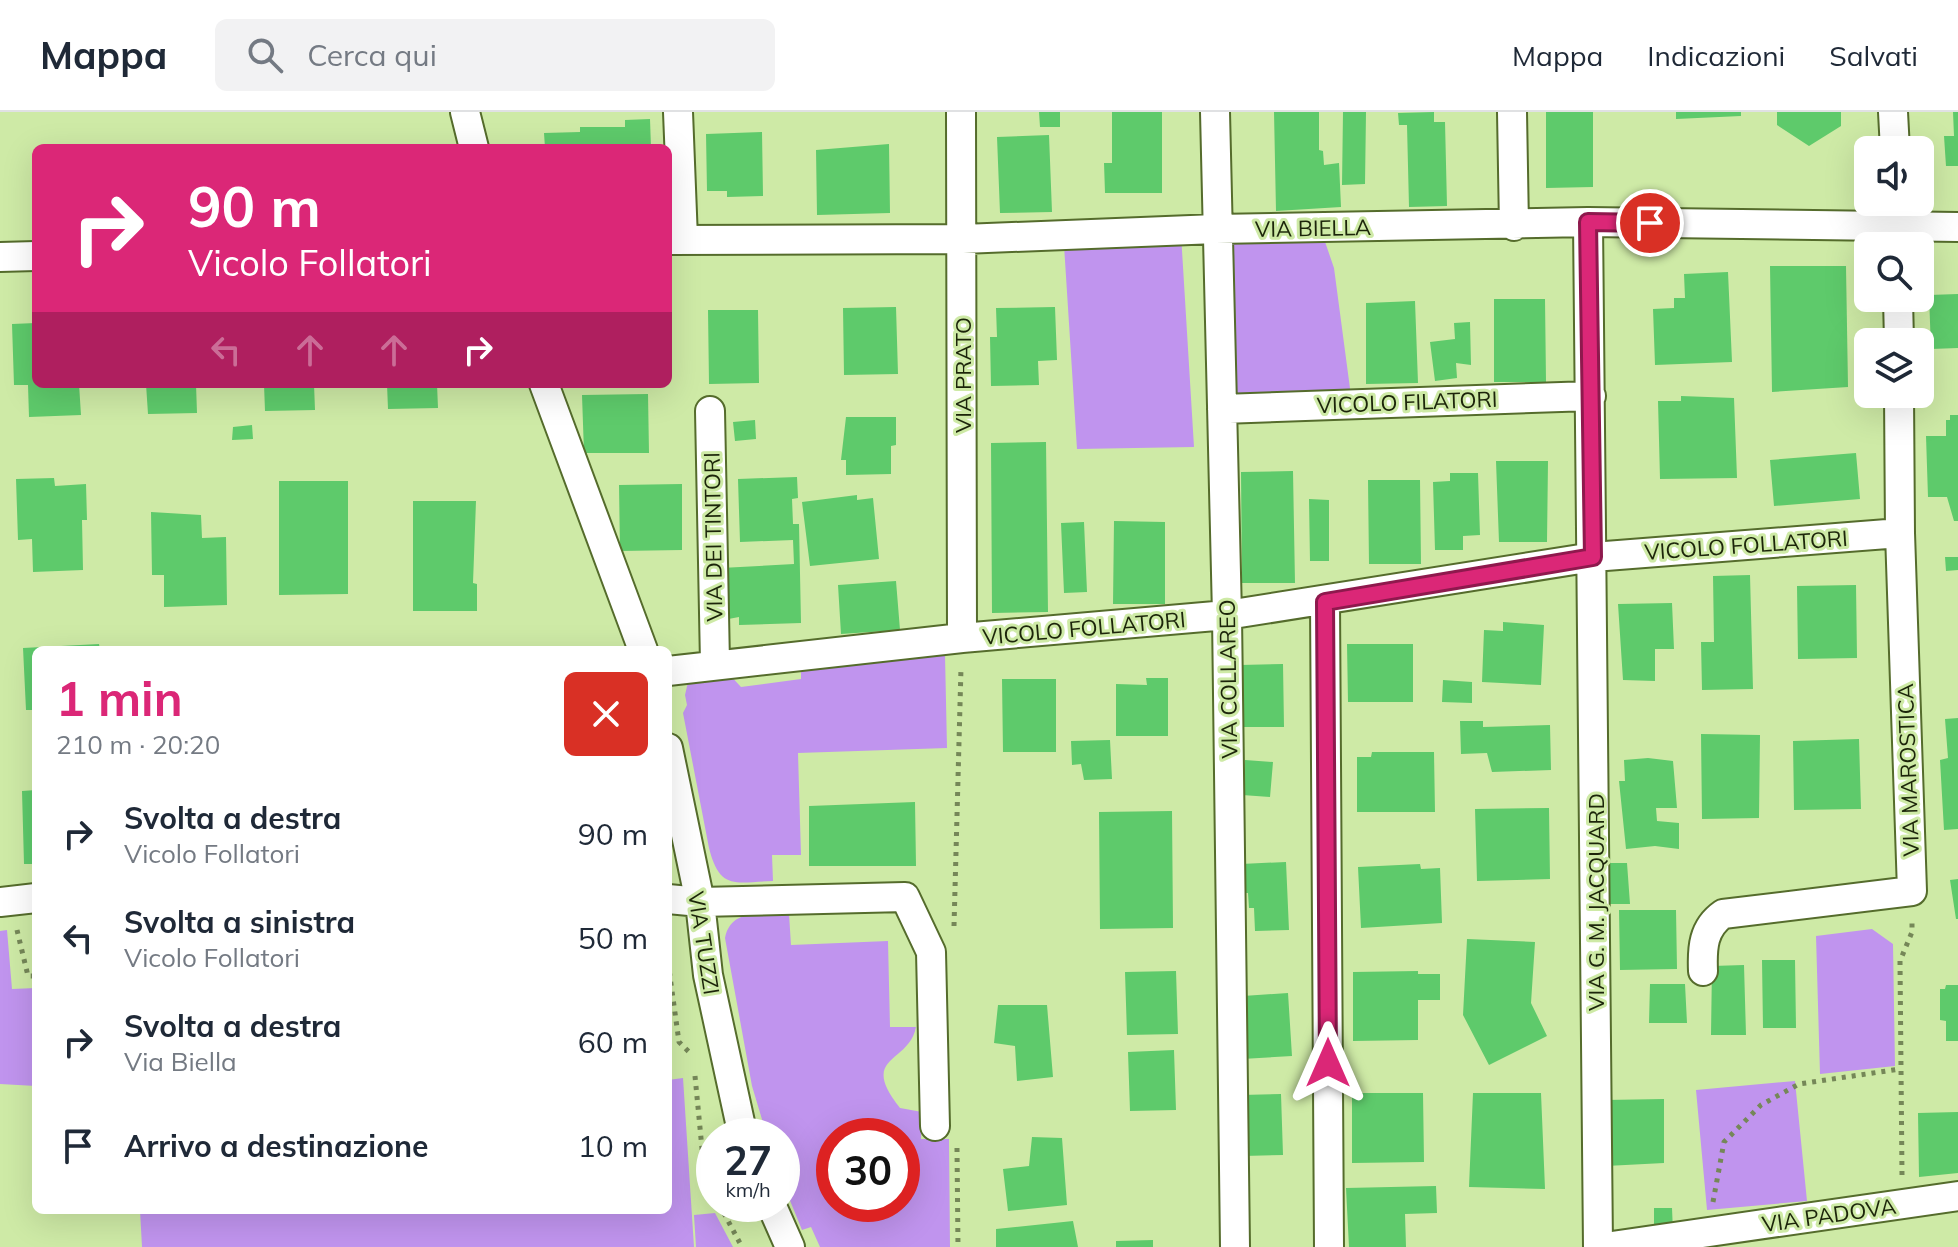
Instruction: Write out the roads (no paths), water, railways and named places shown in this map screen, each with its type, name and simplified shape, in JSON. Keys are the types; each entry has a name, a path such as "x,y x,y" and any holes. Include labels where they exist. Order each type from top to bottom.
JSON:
{"street":[{"path":"465,112 473,144"},
{"path":"675,239 678,112"},
{"name":"VIA PRATO","path":"961,112 962,638"},
{"name":"VIA COLLAREO","path":"1215,112 1227,615 1235,1247"},
{"path":"1512,112 1514,226"},
{"path":"1893,112 1894,136"},
{"path":"1588,222 1593,557"},
{"name":"VIA BIELLA","path":"675,239 963,239 1216,229 1514,226 1588,222 1958,227"},
{"path":"0,257 32,256"},
{"path":"545,388 642,646"},
{"name":"VICOLO FILATORI","path":"1222,409 1591,396"},
{"name":"VIA MAROSTICA","path":"1703,971 1705,935 1713,921 1723,914 1912,891 1900,533 1899,408"},
{"name":"VIA DEI TINTORI","path":"710,411 715,663"},
{"name":"VICOLO FOLLATORI","path":"672,670 715,663 962,638 1227,615 1325,602 1593,557 1900,533"},
{"name":"VIA G. M. JACQUARD","path":"1593,557 1598,1247"},
{"path":"1325,602 1329,1247"},
{"name":"VIA TUZZI","path":"672,767 700,902 708,975 739,1118"},
{"path":"672,899 700,902 905,897 931,952 935,1126"},
{"path":"7,911 32,900"},
{"name":"VIA PADOVA","path":"1605,1247 1958,1196"},
{"path":"779,1222 790,1247"}]}
